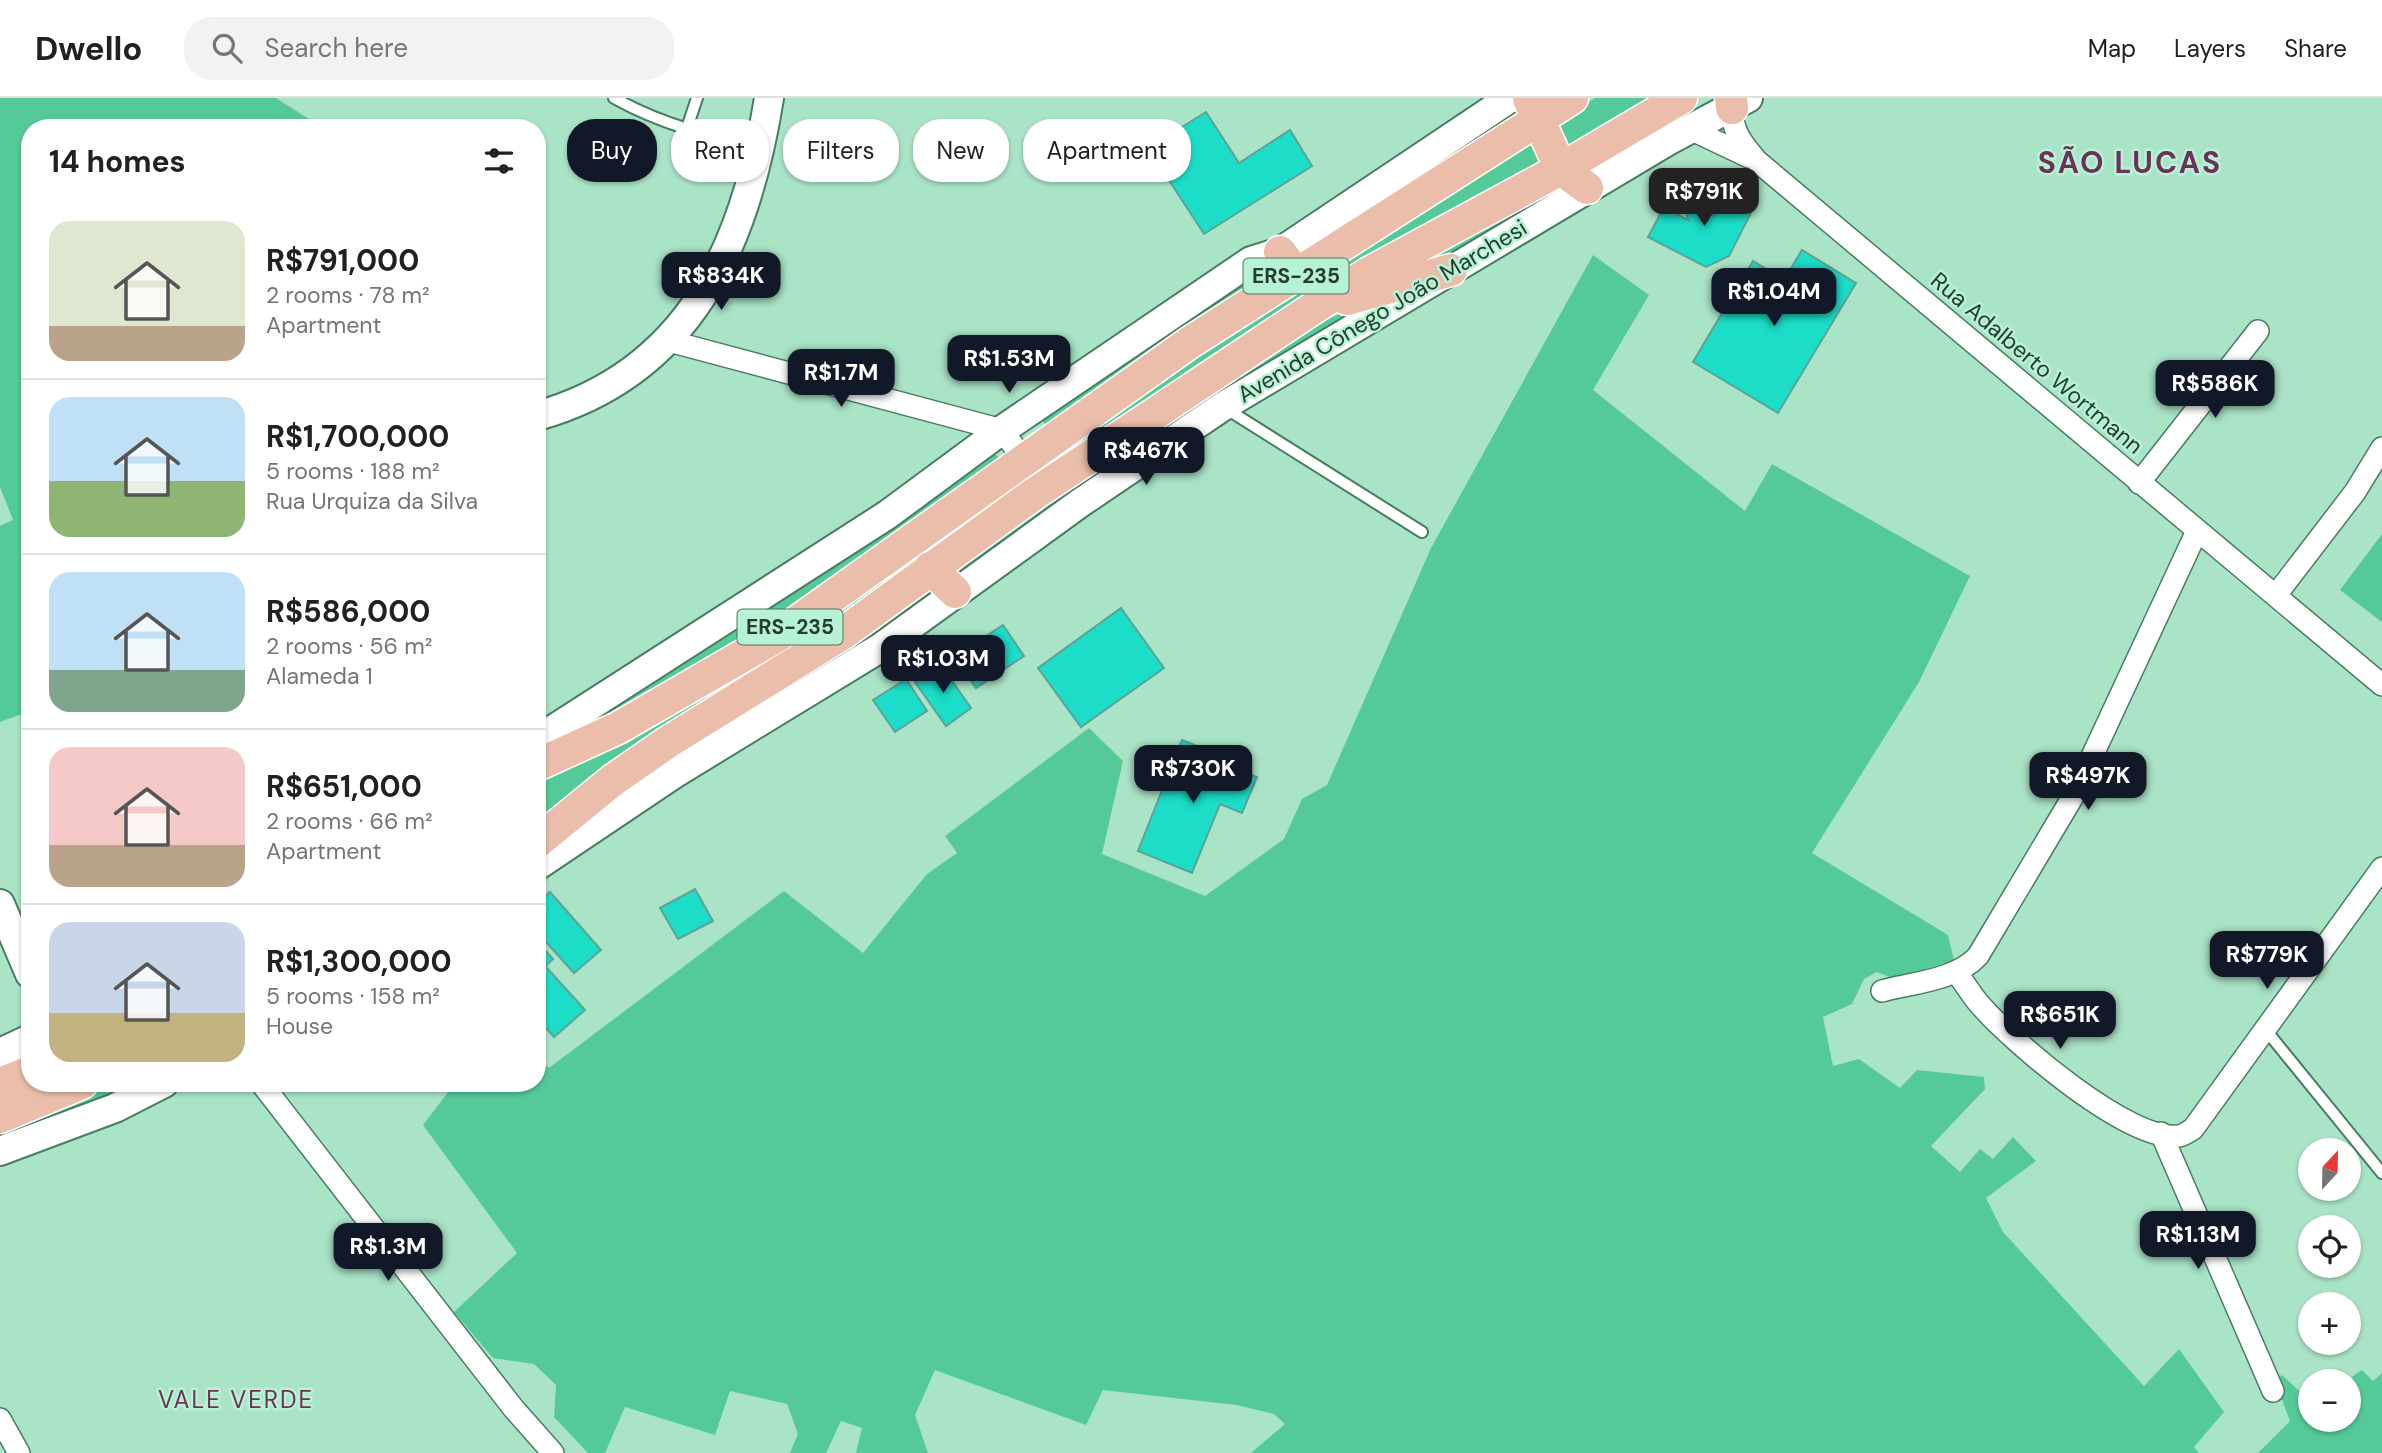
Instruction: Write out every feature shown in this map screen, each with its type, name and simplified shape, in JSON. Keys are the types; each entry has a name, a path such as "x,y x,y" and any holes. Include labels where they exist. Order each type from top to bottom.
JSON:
{"main road":[{"name":"ERS-235","path":"546,761 618,728 778,636 1189,343 1289,263 1477,161 1532,108 1572,98"},
{"name":"Avenida Cônego João Marchesi","path":"546,835 612,780 842,634 1034,494 1312,309 1370,273 1561,169 1681,98"},
{"path":"1532,108 1561,169 1587,188"},
{"path":"1312,309 1451,270"},
{"path":"930,568 955,592"},
{"path":"546,840 594,827"},
{"path":"0,1084 21,1076"},
{"path":"0,1117 60,1092"}],"street":[{"path":"765,119 769,98"},
{"name":"Avenida Cônego João Marchesi","path":"546,860 880,648 1156,449 1587,188 1737,101"},
{"name":"Rua Adalberto Wortmann","path":"1737,101 1732,125 1737,137 1757,161 2382,685"},
{"path":"546,734 887,515 1002,430 1251,261 1289,263 1499,102"},
{"name":"Rua Adalberto Wortmann","path":"1690,129 1757,161"},
{"path":"546,413 610,385 669,341 706,292 729,248 751,182"},
{"path":"2139,483 2258,331"},
{"path":"669,341 1002,430 1024,460"},
{"path":"2276,595 2356,492 2382,448"},
{"path":"1882,991 1956,972 1978,956 2075,793 2197,531"},
{"path":"1956,972 1981,1007 2067,1086 2097,1104 2161,1133 2180,1136 2193,1129 2382,869"},
{"path":"0,904 21,953"},
{"path":"0,1053 21,1043"},
{"path":"0,1151 104,1113 146,1092"},
{"path":"268,1092 506,1399 553,1453"},
{"path":"2161,1133 2273,1391"},
{"path":"0,1419 19,1453"}],"lane":[{"path":"614,98 671,121"},
{"path":"690,119 697,98"},
{"path":"1222,407 1422,532"},
{"path":"2265,1029 2382,1173"}],"green space":[{"path":"0,98 276,98 309,119 21,119 21,714 0,722 0,526 13,520 0,487"},
{"path":"1595,98 1659,98 1567,148 1555,124"},
{"path":"1529,133 1548,164 546,822 546,770 1059,444"},
{"path":"1557,181 1568,185 1448,258 1375,285"},
{"path":"1593,255 1649,295 1593,390 1745,511 1772,464 1970,576 1919,682 1812,853 1948,935 1954,960 1894,979 1877,972 1864,979 1852,1004 1823,1017 1833,1066 1859,1059 1900,1088 1917,1070 1984,1077 1985,1089 1931,1146 1960,1172 1980,1149 1993,1159 2013,1137 2036,1161 1986,1198 2003,1232 2144,1386 2179,1349 2224,1412 2194,1447 2199,1453 1251,1453 1285,1424 1274,1414 1236,1405 1103,1390 1086,1425 935,1370 915,1415 928,1453 856,1453 862,1428 841,1421 826,1453 790,1453 798,1434 787,1404 730,1391 715,1435 625,1407 605,1453 588,1453 554,1417 556,1385 534,1364 493,1358 454,1312 517,1253 423,1125 448,1092 546,1092 546,1065 549,1068 784,891 863,953 927,874 957,853 945,836 1089,728 1123,761 1102,854 1205,896 1284,839 1302,799 1327,785 1431,548"},
{"path":"1248,274 1255,277 1256,282 1048,426 1044,423 1042,416"},
{"path":"1365,308 982,557 963,568 958,565 956,557 1322,319"},
{"path":"990,451 1000,458 808,602 610,721 546,744 546,741"},
{"path":"2382,534 2382,622 2340,590"},
{"path":"81,1092 119,1092 0,1140 0,1128"},
{"path":"2361,1371 2373,1381 2382,1373 2382,1453 2258,1453 2290,1421 2275,1381 2282,1375 2298,1390 2298,1432 2361,1432"}],"building":[{"path":"1206,112 1239,163 1290,130 1312,166 1204,234 1170,182 1191,182 1191,121"},
{"path":"1727,190 1755,205 1729,256 1706,267 1648,237 1664,207 1688,220 1683,203 1707,195 1714,216"},
{"path":"1802,250 1856,283 1778,413 1693,362 1753,261 1784,280"},
{"path":"1121,608 1164,668 1081,727 1038,668"},
{"path":"1003,625 1024,656 976,688 955,657"},
{"path":"941,665 971,708 946,726 915,682"},
{"path":"906,679 927,711 895,732 873,700"},
{"path":"1182,740 1235,761 1232,767 1257,777 1242,813 1220,804 1192,873 1138,851"},
{"path":"695,889 713,921 678,939 660,908"},
{"path":"550,892 601,950 574,973 546,942 546,895"},
{"path":"546,951 553,959 546,966"},
{"path":"546,967 585,1010 554,1037 546,1028"}],"district":[{"name":"SÃO LUCAS","path":"2130,163"},
{"name":"VALE VERDE","path":"236,1400"}]}
